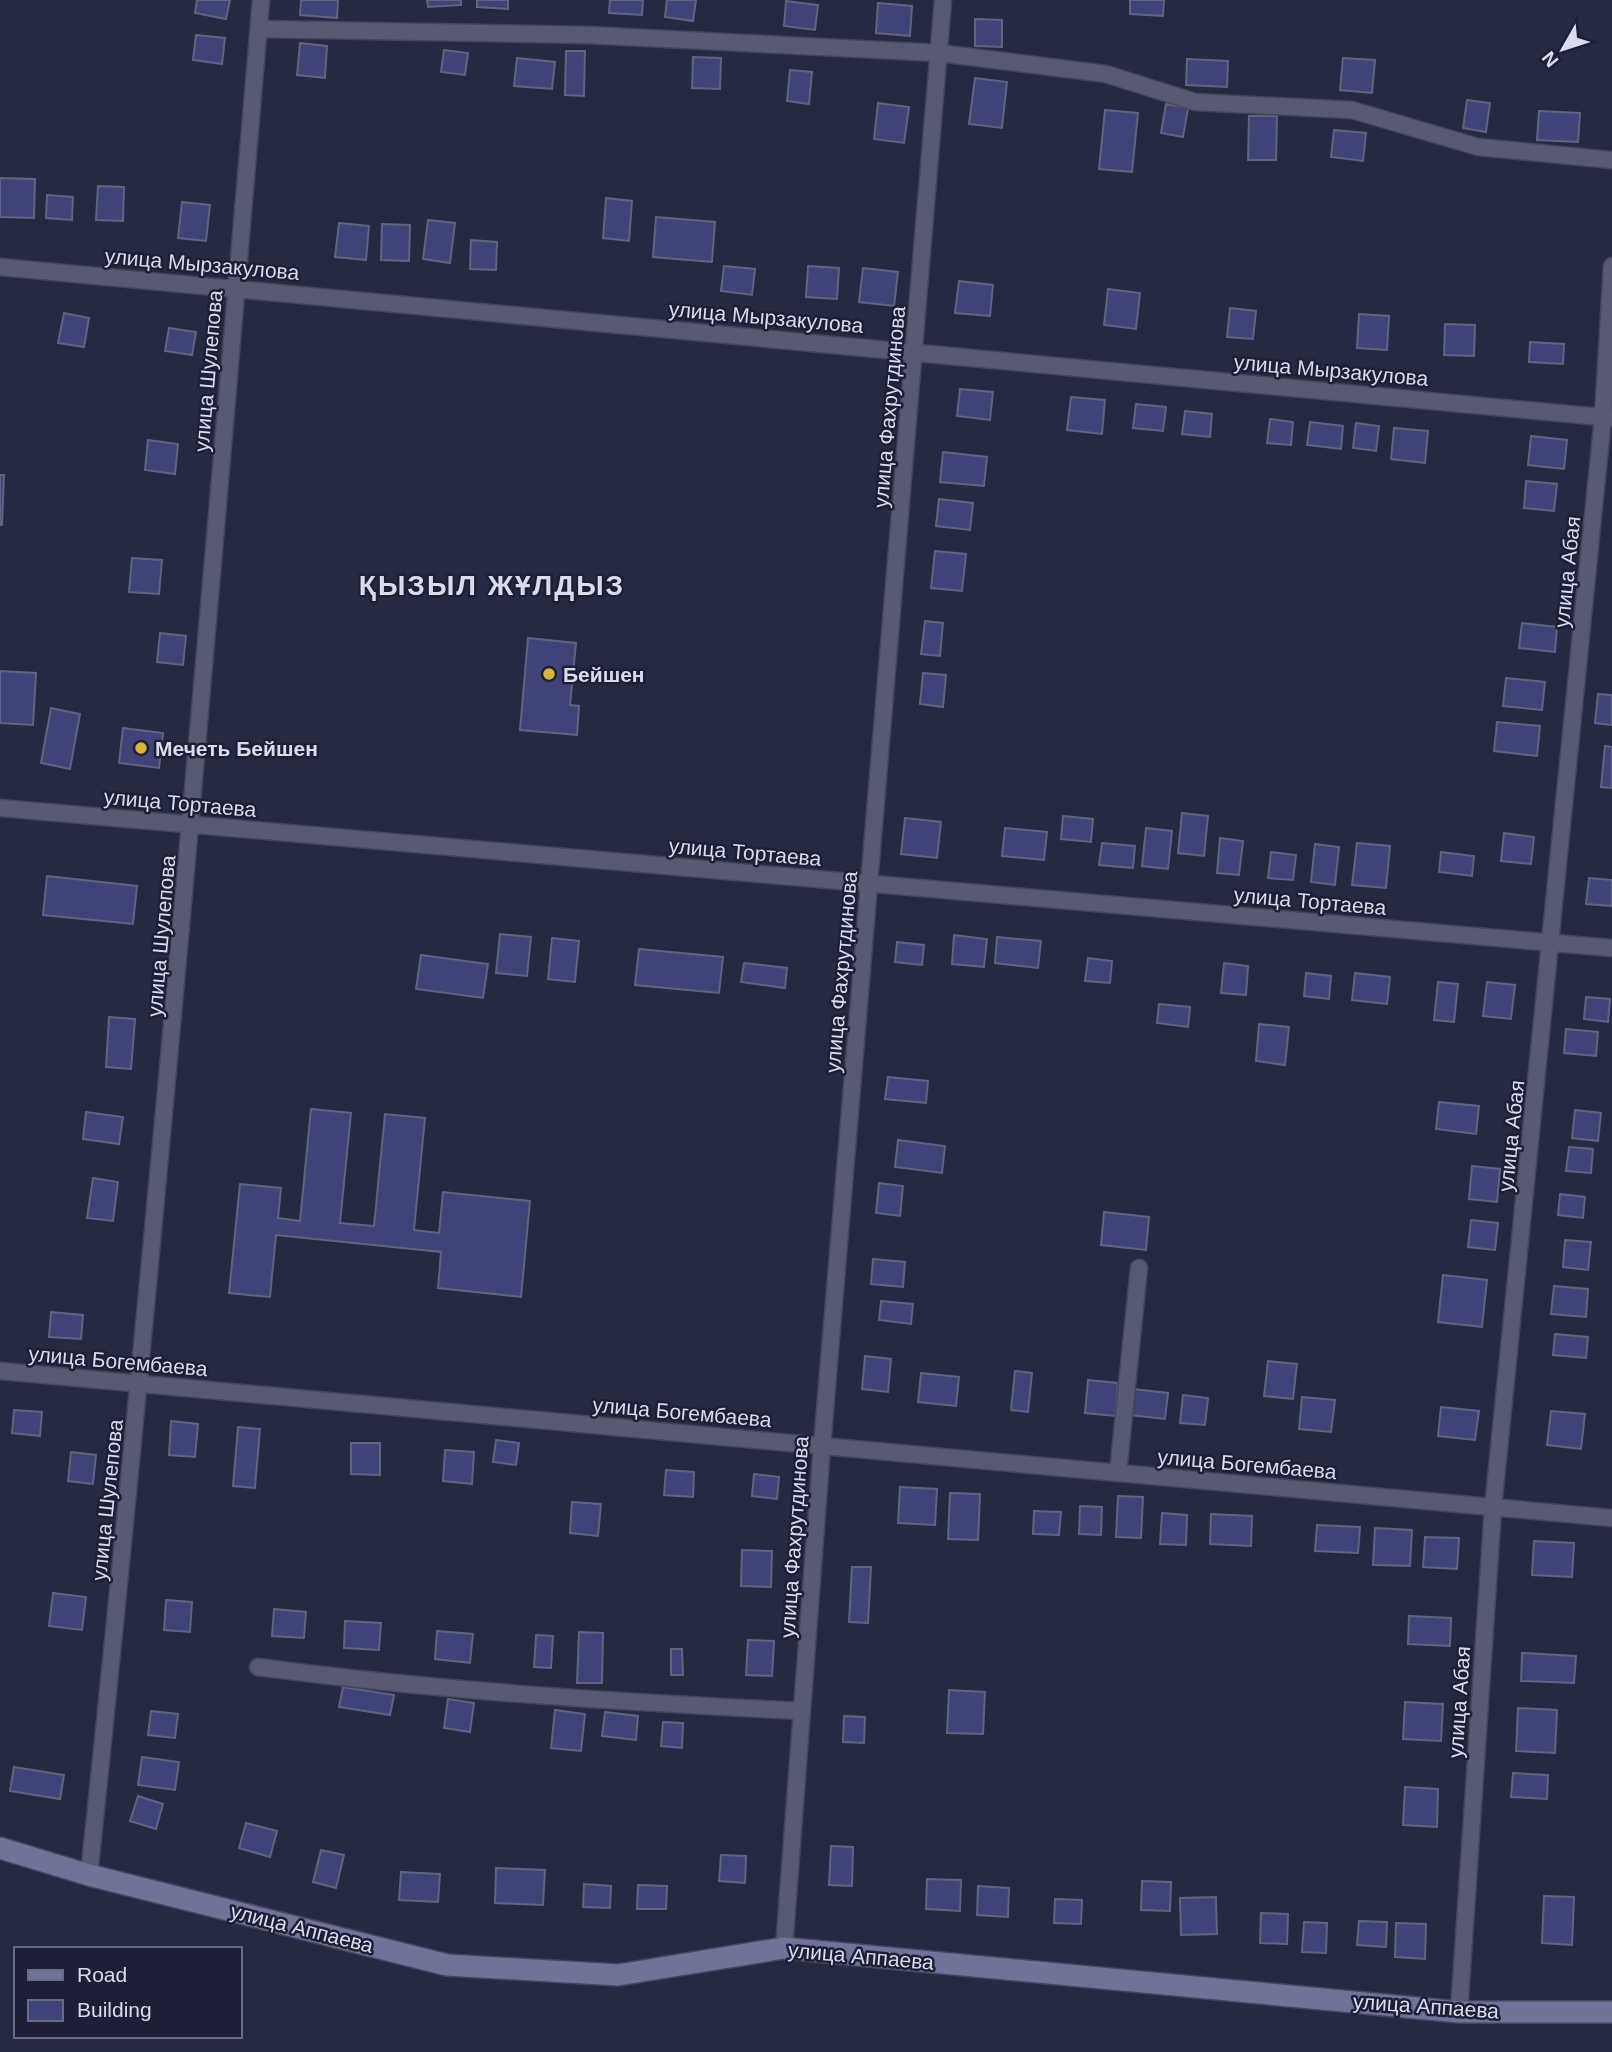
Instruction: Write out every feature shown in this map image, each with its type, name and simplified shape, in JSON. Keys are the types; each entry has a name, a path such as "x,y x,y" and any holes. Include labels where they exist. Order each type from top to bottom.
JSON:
{"main road":[{"name":"улица Аппаева","path":"0,1848 89,1875 447,1965 618,1975 784,1948 1459,2012 1612,2012"}],"street":[{"name":"улица Шулепова","path":"89,1875 141,1384 192,825 261,0"},
{"name":"улица Фахрутдинова","path":"784,1948 822,1446 916,352 943,0"},
{"path":"259,29 588,35 939,52 1106,74 1195,102 1352,110 1478,147 1612,160"},
{"name":"улица Абая","path":"1459,2012 1493,1507 1608,417 1612,266"},
{"name":"улица Мырзакулова","path":"0,267 1608,417"},
{"name":"улица Тортаева","path":"0,808 1612,948"},
{"path":"1118,1473 1139,1268"},
{"name":"улица Богембаева","path":"0,1371 1612,1518"},
{"path":"258,1667 390,1684 586,1700 802,1711"}],"building":[{"path":"197,0 230,0 226,19 195,13"},
{"path":"301,0 338,0 337,18 300,15"},
{"path":"427,0 461,0 461,5 428,7"},
{"path":"477,0 508,0 508,9 477,7"},
{"path":"610,0 643,0 642,15 609,13"},
{"path":"667,0 696,0 693,21 665,17"},
{"path":"1130,0 1164,0 1163,16 1130,14"},
{"path":"786,1 818,5 815,30 784,26"},
{"path":"878,3 912,6 910,36 876,33"},
{"path":"975,19 1002,20 1002,47 975,46"},
{"path":"196,35 225,38 222,64 193,60"},
{"path":"300,43 327,46 325,78 297,75"},
{"path":"444,50 468,53 465,75 441,72"},
{"path":"566,51 585,51 584,96 565,95"},
{"path":"693,57 721,58 720,89 692,88"},
{"path":"517,58 555,62 552,89 514,86"},
{"path":"1343,58 1375,60 1372,93 1340,90"},
{"path":"1187,59 1228,61 1227,87 1186,85"},
{"path":"790,70 812,72 809,104 787,101"},
{"path":"975,78 1007,82 1002,128 969,124"},
{"path":"1467,100 1490,103 1486,132 1463,128"},
{"path":"878,103 909,107 904,143 874,139"},
{"path":"1166,104 1188,108 1183,137 1161,133"},
{"path":"1105,110 1138,113 1132,172 1099,169"},
{"path":"1539,111 1580,113 1578,142 1537,140"},
{"path":"1249,116 1277,116 1276,160 1248,160"},
{"path":"1334,130 1366,133 1363,161 1331,157"},
{"path":"0,178 35,179 34,218 0,217"},
{"path":"98,186 124,187 123,221 96,220"},
{"path":"47,195 73,197 72,220 46,218"},
{"path":"606,198 632,201 629,241 603,238"},
{"path":"182,202 210,205 206,241 178,238"},
{"path":"656,217 715,222 712,262 653,257"},
{"path":"428,220 455,223 450,263 423,259"},
{"path":"339,223 369,226 366,260 335,257"},
{"path":"382,224 410,225 409,261 381,260"},
{"path":"471,240 497,242 496,270 470,269"},
{"path":"724,266 755,269 752,295 721,291"},
{"path":"808,266 839,268 837,299 806,297"},
{"path":"863,268 898,272 894,306 859,302"},
{"path":"959,281 993,285 990,316 955,313"},
{"path":"1108,289 1140,293 1136,329 1104,325"},
{"path":"1230,308 1256,311 1253,339 1227,337"},
{"path":"64,313 89,318 84,347 58,343"},
{"path":"1359,314 1389,316 1387,350 1357,348"},
{"path":"1445,324 1475,325 1474,356 1444,355"},
{"path":"169,328 196,332 192,355 165,351"},
{"path":"1530,342 1564,344 1563,364 1529,362"},
{"path":"960,389 993,392 990,420 957,416"},
{"path":"1071,397 1105,400 1102,434 1067,430"},
{"path":"1136,404 1166,407 1163,431 1133,428"},
{"path":"1185,411 1212,414 1210,437 1182,434"},
{"path":"1270,419 1293,422 1291,445 1267,443"},
{"path":"1310,422 1343,426 1341,449 1307,445"},
{"path":"1356,423 1379,426 1376,451 1353,448"},
{"path":"1394,428 1428,431 1425,463 1391,459"},
{"path":"1531,436 1567,440 1564,469 1528,465"},
{"path":"148,440 178,444 175,474 145,470"},
{"path":"943,452 987,457 984,486 940,482"},
{"path":"0,475 4,475 2,525 0,525"},
{"path":"1526,481 1557,484 1554,511 1524,508"},
{"path":"939,499 973,503 970,530 936,526"},
{"path":"935,551 966,554 962,591 931,588"},
{"path":"132,558 162,560 159,594 129,592"},
{"path":"925,621 943,623 940,656 921,654"},
{"path":"1522,623 1557,627 1555,652 1519,648"},
{"path":"160,633 186,636 183,665 157,662"},
{"name":"Бейшен","path":"528,638 576,643 570,705 579,706 577,735 520,730"},
{"path":"0,671 36,673 33,725 0,723"},
{"path":"923,673 946,675 943,707 920,704"},
{"path":"1506,678 1545,682 1542,710 1503,706"},
{"path":"1598,694 1612,695 1612,725 1595,723"},
{"path":"51,708 80,714 70,769 41,763"},
{"path":"1497,722 1540,726 1537,756 1494,751"},
{"name":"Мечеть Бейшен","path":"123,728 163,733 159,768 119,763"},
{"path":"1605,746 1612,747 1612,788 1601,787"},
{"path":"1182,813 1208,816 1204,856 1178,853"},
{"path":"1063,816 1093,819 1091,842 1061,839"},
{"path":"905,818 941,822 937,858 901,854"},
{"path":"1005,828 1047,832 1044,860 1002,856"},
{"path":"1146,828 1172,831 1168,869 1142,866"},
{"path":"1504,833 1534,837 1531,864 1501,861"},
{"path":"1220,838 1243,841 1239,875 1217,873"},
{"path":"1102,843 1135,846 1133,868 1099,865"},
{"path":"1357,843 1390,846 1386,888 1352,885"},
{"path":"1315,844 1339,847 1335,885 1311,882"},
{"path":"1271,852 1296,855 1293,880 1268,878"},
{"path":"1441,852 1474,856 1472,876 1439,872"},
{"path":"47,876 137,886 133,924 43,915"},
{"path":"1589,878 1612,880 1612,906 1586,904"},
{"path":"500,934 531,937 527,976 496,973"},
{"path":"954,935 987,939 984,967 952,964"},
{"path":"997,937 1041,941 1038,968 995,963"},
{"path":"552,938 579,941 575,982 548,979"},
{"path":"897,942 924,945 922,965 895,962"},
{"path":"639,949 723,957 719,993 635,985"},
{"path":"421,955 488,964 483,998 416,989"},
{"path":"1088,958 1112,961 1110,983 1085,981"},
{"path":"744,963 787,968 785,988 741,982"},
{"path":"1224,963 1248,966 1246,995 1221,993"},
{"path":"1306,973 1331,976 1329,999 1304,996"},
{"path":"1355,973 1390,977 1387,1004 1352,1000"},
{"path":"1438,982 1458,984 1454,1022 1434,1020"},
{"path":"1487,982 1515,985 1511,1019 1483,1016"},
{"path":"1586,997 1610,999 1608,1022 1584,1019"},
{"path":"1159,1004 1190,1007 1188,1027 1157,1023"},
{"path":"109,1017 135,1019 131,1069 106,1067"},
{"path":"1259,1024 1289,1027 1285,1065 1256,1061"},
{"path":"1566,1029 1598,1032 1596,1056 1564,1053"},
{"path":"888,1077 928,1081 926,1103 885,1099"},
{"path":"1439,1102 1479,1106 1476,1134 1436,1129"},
{"path":"311,1109 351,1113 340,1223 374,1226 385,1114 425,1118 414,1230 439,1233 443,1192 530,1201 521,1297 438,1288 441,1252 276,1235 270,1297 229,1293 240,1184 281,1188 278,1218 300,1221"},
{"path":"1575,1110 1601,1113 1598,1141 1572,1138"},
{"path":"86,1112 123,1117 119,1144 83,1139"},
{"path":"898,1140 945,1146 942,1173 895,1167"},
{"path":"1569,1147 1593,1149 1591,1173 1566,1171"},
{"path":"1472,1166 1500,1169 1497,1202 1469,1199"},
{"path":"93,1178 118,1182 113,1221 87,1218"},
{"path":"879,1183 903,1186 900,1216 876,1213"},
{"path":"1560,1194 1585,1197 1583,1218 1558,1215"},
{"path":"1104,1212 1149,1217 1146,1250 1101,1245"},
{"path":"1471,1220 1498,1223 1495,1250 1468,1247"},
{"path":"1565,1240 1591,1242 1588,1270 1563,1267"},
{"path":"873,1259 905,1262 903,1287 871,1284"},
{"path":"1443,1275 1487,1280 1482,1327 1438,1322"},
{"path":"1554,1286 1588,1289 1586,1317 1551,1314"},
{"path":"881,1301 913,1304 911,1324 879,1320"},
{"path":"51,1312 83,1315 81,1339 49,1337"},
{"path":"1555,1334 1588,1337 1586,1358 1553,1355"},
{"path":"865,1356 891,1359 888,1392 862,1389"},
{"path":"1268,1361 1297,1364 1293,1399 1264,1396"},
{"path":"1015,1371 1032,1373 1028,1412 1011,1410"},
{"path":"921,1373 959,1377 956,1406 918,1402"},
{"path":"1088,1380 1118,1383 1115,1416 1085,1413"},
{"path":"1133,1389 1168,1393 1165,1419 1130,1415"},
{"path":"1183,1395 1208,1398 1205,1425 1180,1423"},
{"path":"1302,1397 1335,1400 1331,1432 1299,1429"},
{"path":"1441,1407 1479,1411 1475,1440 1438,1436"},
{"path":"14,1410 42,1412 40,1436 12,1433"},
{"path":"1551,1411 1585,1414 1581,1449 1547,1445"},
{"path":"171,1421 198,1424 195,1457 169,1455"},
{"path":"238,1427 260,1429 255,1488 233,1486"},
{"path":"496,1440 519,1443 516,1465 493,1462"},
{"path":"351,1443 380,1443 380,1475 351,1474"},
{"path":"445,1450 474,1452 472,1484 443,1481"},
{"path":"71,1452 96,1455 93,1484 68,1481"},
{"path":"666,1470 694,1472 693,1497 664,1495"},
{"path":"754,1474 779,1477 777,1499 752,1496"},
{"path":"900,1487 937,1489 935,1525 898,1523"},
{"path":"950,1493 980,1494 978,1540 948,1539"},
{"path":"1118,1496 1143,1497 1141,1538 1116,1537"},
{"path":"572,1502 601,1504 598,1536 570,1533"},
{"path":"1080,1506 1102,1507 1101,1535 1079,1534"},
{"path":"1034,1511 1061,1512 1059,1535 1033,1534"},
{"path":"1162,1513 1187,1515 1186,1545 1160,1544"},
{"path":"1211,1514 1252,1516 1251,1546 1210,1544"},
{"path":"1317,1525 1360,1527 1358,1553 1315,1551"},
{"path":"1375,1528 1412,1530 1410,1566 1373,1565"},
{"path":"1425,1537 1459,1538 1457,1569 1423,1567"},
{"path":"1534,1541 1574,1543 1572,1577 1532,1575"},
{"path":"742,1550 772,1551 771,1587 741,1586"},
{"path":"852,1567 871,1567 868,1623 849,1622"},
{"path":"53,1593 86,1597 82,1630 49,1626"},
{"path":"166,1600 192,1602 190,1632 164,1630"},
{"path":"274,1609 306,1612 304,1638 272,1636"},
{"path":"1409,1616 1451,1618 1450,1646 1408,1644"},
{"path":"345,1621 381,1623 379,1650 344,1648"},
{"path":"437,1631 473,1634 470,1663 435,1659"},
{"path":"579,1632 603,1633 602,1683 577,1683"},
{"path":"536,1635 553,1636 551,1668 534,1667"},
{"path":"748,1640 774,1641 772,1676 746,1675"},
{"path":"671,1649 682,1649 683,1675 671,1675"},
{"path":"1522,1653 1576,1656 1574,1683 1521,1681"},
{"path":"343,1687 394,1695 390,1715 339,1707"},
{"path":"949,1690 985,1692 983,1734 947,1733"},
{"path":"448,1699 474,1703 470,1732 444,1728"},
{"path":"1405,1702 1443,1704 1441,1741 1403,1739"},
{"path":"1518,1708 1557,1710 1555,1753 1516,1751"},
{"path":"555,1710 585,1714 581,1751 551,1748"},
{"path":"151,1711 178,1714 175,1738 148,1735"},
{"path":"605,1712 638,1716 636,1740 602,1736"},
{"path":"844,1716 865,1717 864,1743 843,1742"},
{"path":"663,1722 683,1723 682,1748 661,1746"},
{"path":"142,1757 179,1762 175,1790 138,1785"},
{"path":"14,1767 64,1775 60,1799 10,1791"},
{"path":"1513,1773 1548,1775 1547,1799 1511,1797"},
{"path":"1405,1787 1438,1789 1437,1827 1403,1825"},
{"path":"138,1796 163,1804 156,1829 130,1821"},
{"path":"246,1823 277,1831 270,1857 239,1848"},
{"path":"831,1846 853,1847 852,1886 829,1885"},
{"path":"321,1850 344,1855 336,1888 313,1882"},
{"path":"721,1855 746,1856 745,1883 719,1881"},
{"path":"496,1868 545,1870 543,1905 495,1903"},
{"path":"401,1872 440,1874 438,1902 399,1900"},
{"path":"927,1879 961,1880 960,1911 926,1909"},
{"path":"1142,1881 1171,1882 1170,1911 1141,1910"},
{"path":"584,1884 611,1886 610,1908 583,1907"},
{"path":"638,1885 667,1886 666,1909 637,1909"},
{"path":"978,1886 1009,1888 1008,1917 977,1915"},
{"path":"1544,1896 1574,1897 1572,1945 1542,1943"},
{"path":"1216,1897 1217,1934 1181,1935 1180,1898"},
{"path":"1055,1899 1082,1900 1081,1924 1054,1923"},
{"path":"1261,1913 1288,1914 1287,1944 1260,1943"},
{"path":"1359,1921 1387,1922 1386,1947 1357,1945"},
{"path":"1304,1922 1327,1923 1326,1953 1302,1952"},
{"path":"1396,1923 1426,1924 1425,1959 1395,1957"}],"place":[{"name":"Бейшен","path":"549,674"},
{"name":"Мечеть Бейшен","path":"141,748"}],"district":[{"name":"ҚЫЗЫЛ ЖҰЛДЫЗ","path":"492,585"}]}
